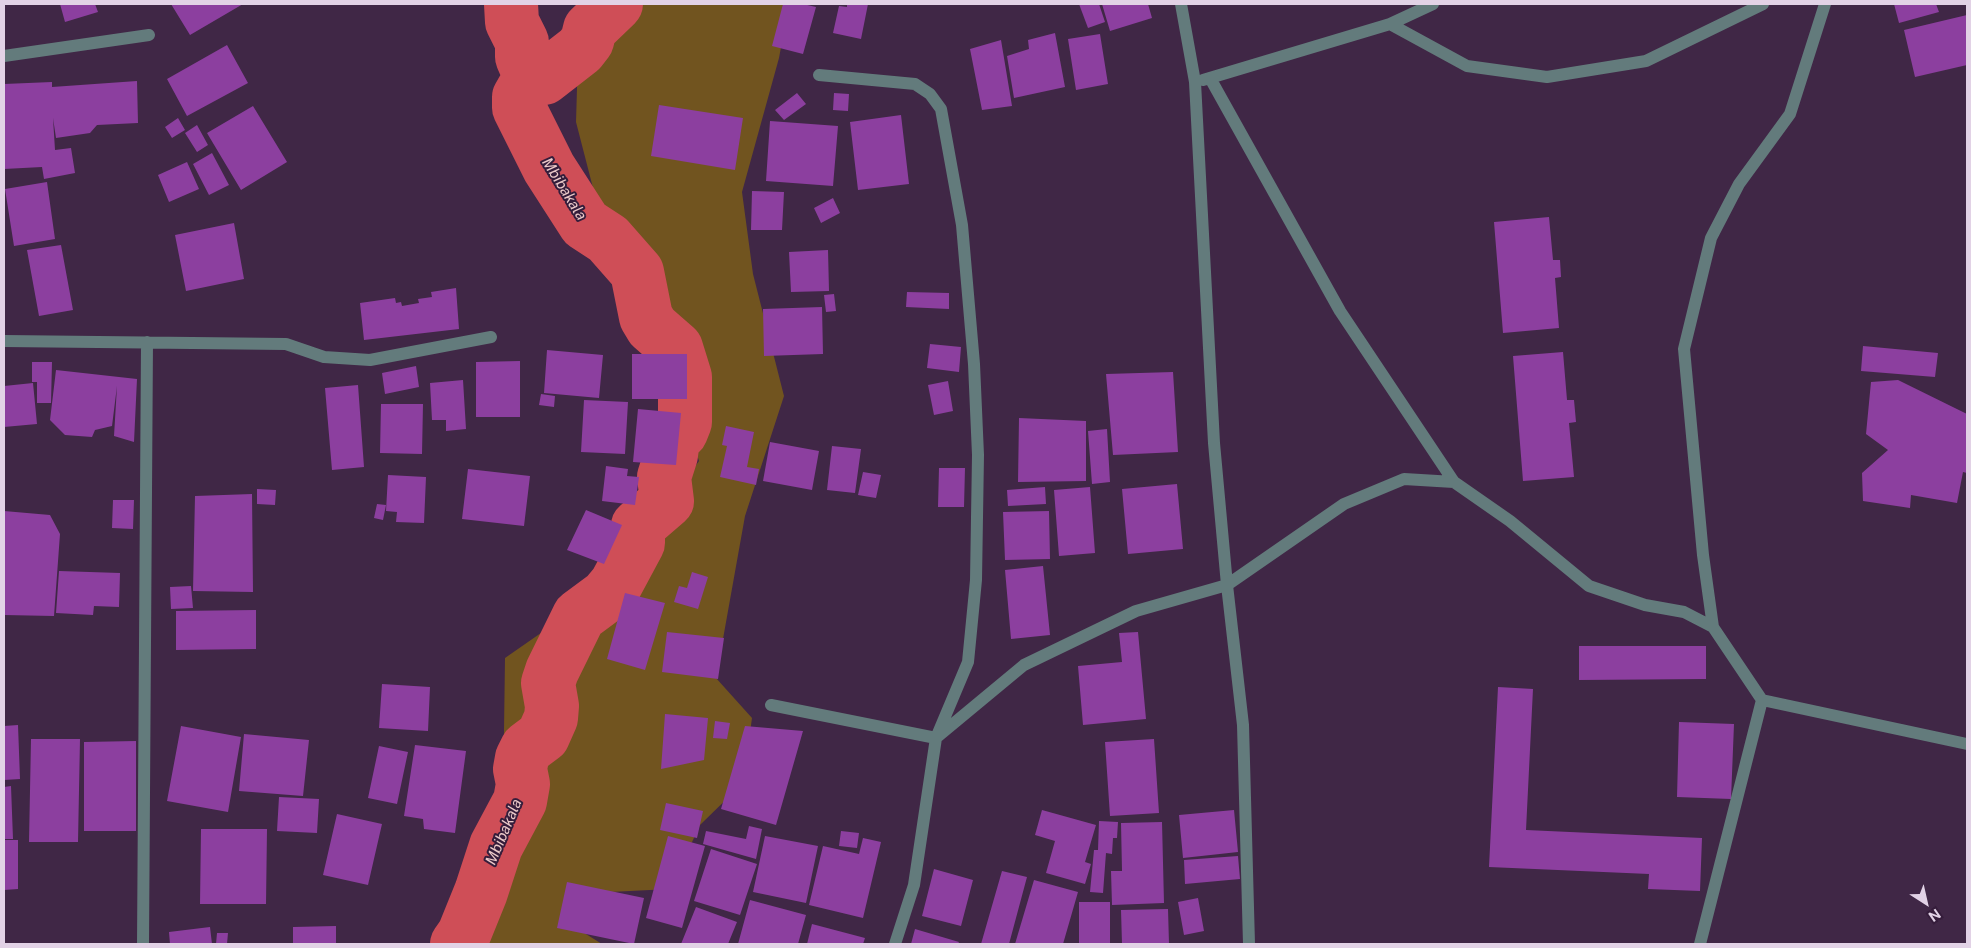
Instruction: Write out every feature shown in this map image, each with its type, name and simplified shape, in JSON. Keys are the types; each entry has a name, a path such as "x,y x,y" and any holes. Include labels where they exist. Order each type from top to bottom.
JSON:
{"street":[{"path":"1180,4 1196,82 1214,443 1227,585 1244,724 1249,944"},
{"path":"1196,82 1390,24 1433,4"},
{"path":"1390,24 1467,66 1547,77 1646,61 1763,4"},
{"path":"1825,4 1790,114 1739,184 1711,238 1684,349 1703,554 1713,627 1762,700 1967,744"},
{"path":"4,56 149,35"},
{"path":"818,75 915,84 930,94 941,109 962,225 974,364 978,455 976,580 968,662 936,738 914,885 895,944"},
{"path":"1210,78 1340,310 1454,482 1510,521 1589,586 1645,606 1684,612 1713,627"},
{"path":"4,342 286,344 324,357 370,360 491,337"},
{"path":"143,944 147,342"},
{"path":"936,738 1024,665 1136,611 1227,585 1344,504 1404,479 1454,482"},
{"path":"1700,944 1762,700"},
{"path":"771,705 936,738"}],"shaded area":[{"name":"Mbibakala","path":"590,4 789,4 779,58 742,192 753,274 784,396 745,516 716,678 752,718 743,783 700,825 670,889 610,892 573,926 602,944 433,944 503,803 505,658 607,587 699,461 660,339 601,219 576,122 579,21"}],"building":[{"path":"60,4 95,4 98,12 65,22"},
{"path":"171,4 243,4 190,35"},
{"path":"783,4 803,4 816,7 803,54 772,46"},
{"path":"847,4 868,4 861,39 833,33 839,6 847,7"},
{"path":"1079,4 1099,4 1105,22 1088,28"},
{"path":"1102,4 1148,4 1152,18 1110,31"},
{"path":"1894,4 1936,4 1939,12 1899,23"},
{"path":"1967,15 1967,65 1915,77 1904,30"},
{"path":"1055,33 1065,87 1014,98 1007,56 1029,49 1028,40"},
{"path":"1100,34 1108,84 1076,90 1068,39"},
{"path":"1001,40 1012,106 982,110 970,49"},
{"path":"227,45 248,83 187,116 167,79"},
{"path":"137,81 138,123 97,125 90,133 56,138 53,118 55,150 71,148 75,173 44,179 42,167 4,169 4,84 52,82 52,87"},
{"path":"797,93 806,104 784,120 775,110"},
{"path":"834,93 849,94 848,111 833,110"},
{"path":"659,105 743,118 735,170 651,156"},
{"path":"253,106 287,162 241,190 207,133"},
{"path":"901,115 909,184 858,190 850,122"},
{"path":"178,118 185,130 172,138 165,127"},
{"path":"770,121 838,126 833,186 766,181"},
{"path":"197,125 208,145 197,152 185,133"},
{"path":"212,153 229,185 209,195 193,164"},
{"path":"187,162 199,189 169,202 158,175"},
{"path":"47,182 55,239 14,246 5,189"},
{"path":"752,191 784,192 782,230 751,230"},
{"path":"833,198 840,213 821,223 814,208"},
{"path":"1549,217 1553,260 1560,260 1561,277 1555,278 1559,328 1503,333 1494,222"},
{"path":"234,223 244,279 186,291 175,235"},
{"path":"61,245 73,310 39,316 27,250"},
{"path":"828,250 829,291 791,292 789,252"},
{"path":"456,288 459,329 364,340 360,303 395,298 396,303 401,302 402,306 419,303 418,299 432,297 431,292"},
{"path":"907,292 949,293 949,309 906,307"},
{"path":"834,294 836,311 826,312 824,295"},
{"path":"822,307 823,354 764,356 763,309"},
{"path":"930,344 961,347 959,372 927,368"},
{"path":"1863,346 1938,353 1935,377 1861,371"},
{"path":"547,350 603,355 599,398 544,393"},
{"path":"1563,352 1567,400 1574,400 1576,422 1569,423 1574,477 1523,481 1513,356"},
{"path":"632,354 687,354 687,399 632,399"},
{"path":"520,361 520,417 476,417 476,362"},
{"path":"32,362 52,362 51,403 37,403 37,382 32,382"},
{"path":"416,366 419,387 385,394 382,373"},
{"path":"56,370 137,379 134,442 114,436 117,386 112,426 95,430 92,437 65,435 50,420"},
{"path":"1173,372 1178,452 1113,455 1106,374"},
{"path":"463,380 466,429 446,431 446,420 432,420 430,383"},
{"path":"1898,380 1967,414 1967,473 1963,472 1957,503 1911,495 1910,508 1863,501 1862,473 1888,450 1866,434 1871,382"},
{"path":"948,381 953,411 934,415 928,385"},
{"path":"33,383 37,424 4,427 4,386"},
{"path":"358,385 364,467 332,470 325,388"},
{"path":"541,394 555,396 554,407 539,405"},
{"path":"584,400 628,402 625,454 581,452"},
{"path":"381,404 423,404 422,454 380,453"},
{"path":"638,409 681,413 676,465 633,462"},
{"path":"1019,418 1086,421 1086,481 1018,482"},
{"path":"726,426 754,432 747,467 759,469 756,485 720,477 727,446 722,445"},
{"path":"1107,429 1110,482 1092,484 1088,431"},
{"path":"770,442 819,451 812,490 763,481"},
{"path":"832,446 861,449 855,493 827,490"},
{"path":"606,466 628,469 627,476 639,477 635,505 602,501"},
{"path":"939,468 965,468 964,507 938,507"},
{"path":"468,469 530,476 524,526 462,519"},
{"path":"863,472 881,475 876,498 858,495"},
{"path":"388,475 426,477 424,523 396,522 397,512 386,511"},
{"path":"1177,484 1183,549 1128,554 1122,489"},
{"path":"1045,487 1046,504 1008,506 1007,490"},
{"path":"1090,487 1095,553 1059,556 1054,490"},
{"path":"257,489 276,490 275,505 257,504"},
{"path":"252,494 253,592 193,591 195,496"},
{"path":"113,500 134,500 133,529 112,528"},
{"path":"377,504 386,505 383,520 374,518"},
{"path":"586,510 622,525 604,564 567,550"},
{"path":"4,511 50,515 60,534 54,616 4,615"},
{"path":"1049,511 1050,559 1005,560 1003,512"},
{"path":"1043,566 1050,635 1011,639 1005,570"},
{"path":"59,571 120,573 119,607 94,606 93,615 56,613"},
{"path":"692,572 708,577 698,609 674,602 679,586 687,588"},
{"path":"191,586 193,608 171,609 170,587"},
{"path":"625,593 665,603 645,670 607,659"},
{"path":"256,610 256,649 176,650 176,611"},
{"path":"667,632 724,638 718,679 662,672"},
{"path":"1138,632 1146,719 1083,725 1078,666 1122,662 1119,633"},
{"path":"1579,646 1706,646 1706,679 1579,680"},
{"path":"382,684 430,687 428,731 379,728"},
{"path":"1498,687 1533,689 1526,830 1702,838 1700,891 1648,889 1649,874 1489,867"},
{"path":"665,714 708,718 704,760 661,769"},
{"path":"715,721 730,723 727,739 713,738"},
{"path":"1679,722 1734,724 1731,799 1677,797"},
{"path":"18,725 20,779 4,780 4,726"},
{"path":"181,726 241,737 228,812 167,801"},
{"path":"745,726 803,731 776,825 721,809"},
{"path":"244,734 309,740 303,796 239,791"},
{"path":"31,739 80,739 78,842 29,842"},
{"path":"1154,739 1159,813 1110,816 1105,742"},
{"path":"136,741 136,831 84,831 84,742"},
{"path":"415,745 466,751 455,833 424,829 423,819 404,816"},
{"path":"379,746 408,752 397,804 368,798"},
{"path":"11,786 13,839 4,839 4,787"},
{"path":"279,797 319,799 317,833 277,831"},
{"path":"666,803 703,811 697,838 660,830"},
{"path":"1042,810 1096,825 1085,862 1091,864 1085,884 1046,873 1055,841 1035,835"},
{"path":"1234,810 1238,852 1183,858 1179,815"},
{"path":"337,814 382,824 368,885 323,875"},
{"path":"1099,821 1118,822 1117,838 1113,838 1112,854 1106,853 1103,893 1090,892 1094,850 1098,850"},
{"path":"1162,822 1164,903 1112,905 1111,871 1122,871 1121,823"},
{"path":"749,826 762,829 756,859 703,844 706,831 746,839"},
{"path":"201,829 267,829 266,904 200,904"},
{"path":"841,831 859,833 857,848 839,846"},
{"path":"668,836 705,846 682,928 646,918"},
{"path":"765,836 818,846 806,903 753,892"},
{"path":"863,838 881,842 863,918 809,905 823,846 859,854"},
{"path":"4,840 18,840 18,889 4,890"},
{"path":"711,849 757,864 740,915 694,901"},
{"path":"1238,856 1240,879 1185,884 1184,860"},
{"path":"934,869 973,880 961,926 922,916"},
{"path":"1002,871 1027,877 1009,944 981,944"},
{"path":"1034,880 1078,892 1063,944 1015,944"},
{"path":"567,882 644,898 634,944 557,928"},
{"path":"1198,898 1204,931 1184,935 1178,902"},
{"path":"750,900 806,915 798,944 738,944"},
{"path":"1079,902 1110,902 1110,944 1079,944"},
{"path":"696,907 737,922 728,944 681,944"},
{"path":"1168,909 1169,944 1122,944 1121,910"},
{"path":"812,924 865,938 863,944 807,944"},
{"path":"336,926 336,944 293,944 293,927"},
{"path":"210,927 212,944 170,944 169,932"},
{"path":"915,929 959,942 958,944 911,944"},
{"path":"217,933 228,933 227,944 216,944"}],"waterway":[{"path":"511,4 512,22 522,42 522,57 528,71 527,83"},
{"name":"Mbibakala","path":"457,944 464,934 481,892 496,846 520,801 523,784 520,769 522,758 527,748 543,736 551,718 552,706 548,683 552,671 579,616 606,596 616,584 638,543 638,526 667,501 664,477 671,455 673,439 681,432 685,422 685,377 676,348 652,327 646,317 637,272 608,239 585,224 549,168 519,108 519,97 527,83 544,78 580,50 587,41 590,29 616,4"}]}
